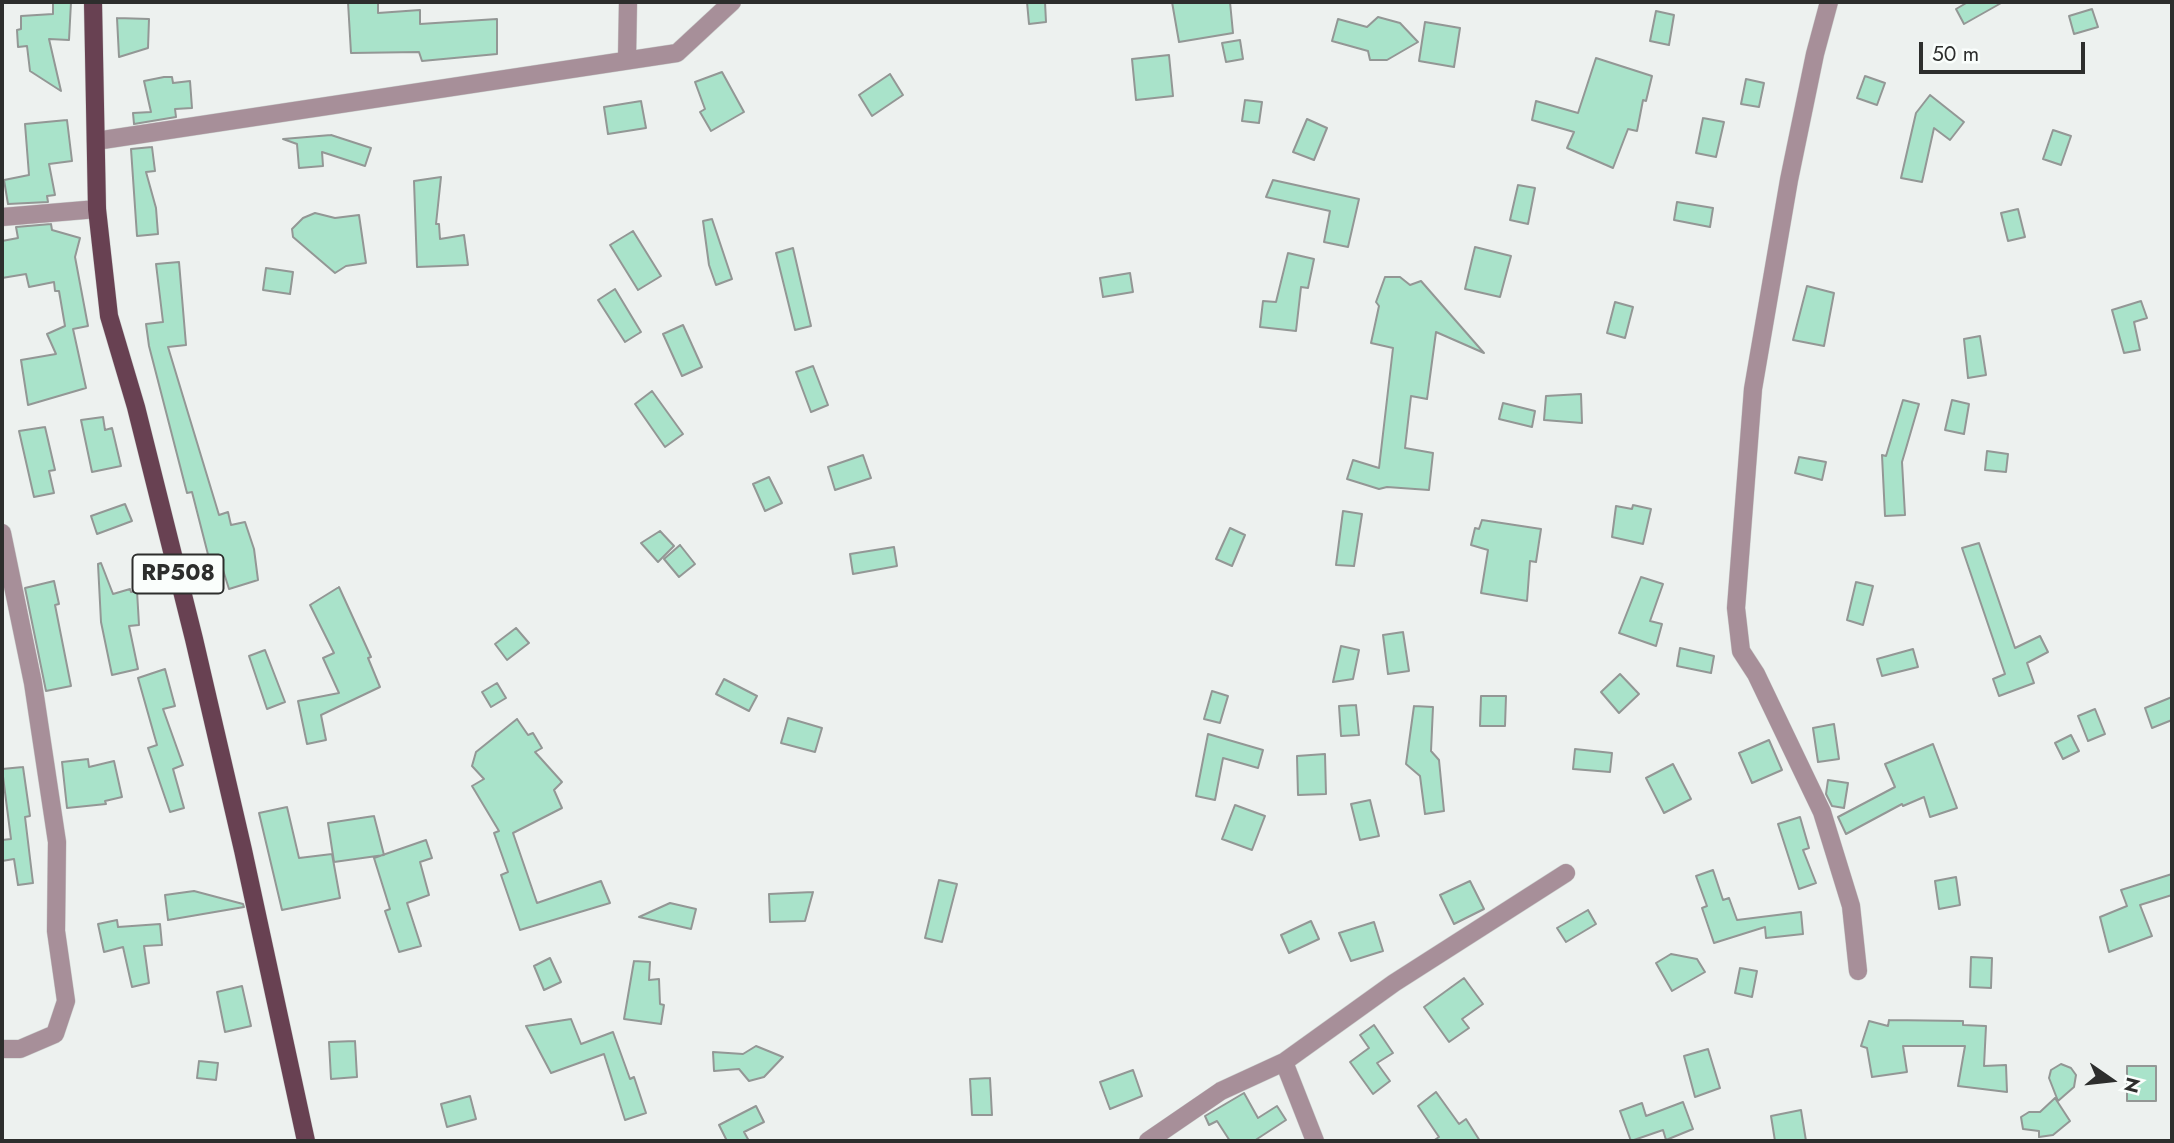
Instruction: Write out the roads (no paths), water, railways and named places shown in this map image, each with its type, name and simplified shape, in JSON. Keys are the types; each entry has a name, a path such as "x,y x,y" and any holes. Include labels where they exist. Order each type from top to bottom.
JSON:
{"main road":[{"name":"RP508","path":"93,2 97,209 109,316 136,407 206,692 306,1141"}],"street":[{"path":"627,60 628,2"},
{"path":"96,141 451,89 681,51 732,2"},
{"path":"1829,2 1815,54 1789,180 1753,389 1736,608 1741,650 1756,674 1822,812 1851,906 1858,971"},
{"path":"2,217 97,209"},
{"path":"2,533 33,683 57,842 55,931 66,1001 55,1034 20,1049 2,1049"},
{"path":"1148,1141 1221,1091 1284,1062 1394,983 1566,873"},
{"path":"1284,1062 1315,1141"}]}
